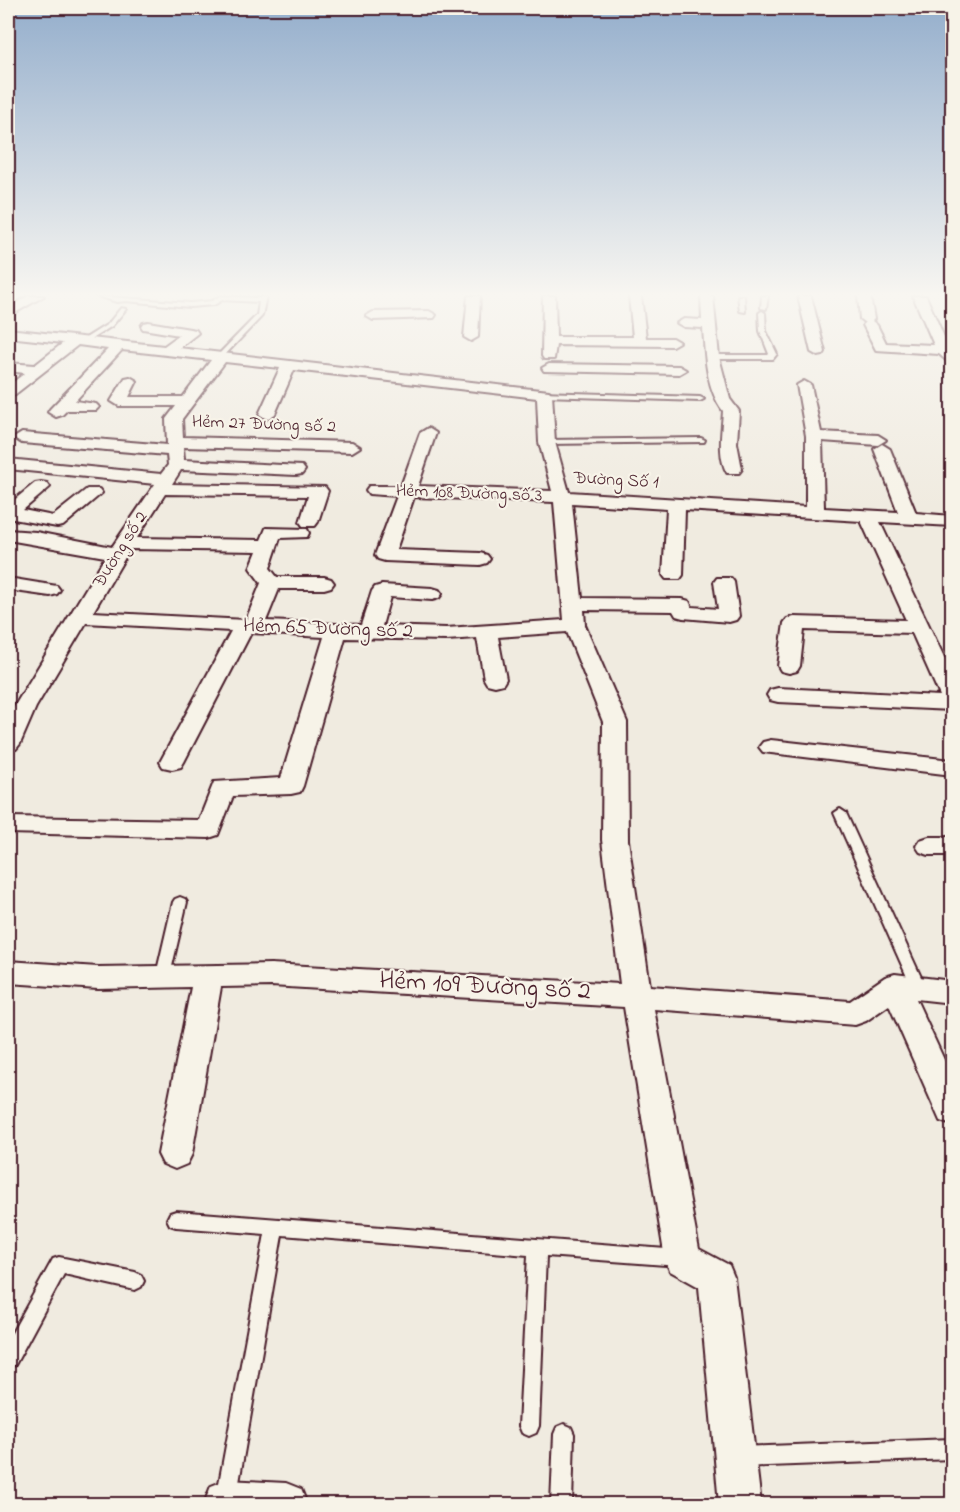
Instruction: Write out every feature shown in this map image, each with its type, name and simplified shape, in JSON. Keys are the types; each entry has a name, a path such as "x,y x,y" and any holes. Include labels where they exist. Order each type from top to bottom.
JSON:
{"street":[{"path":"8,367 39,370"},
{"path":"8,393 44,367"},
{"path":"92,406 59,409 99,367"},
{"name":"Đường số 2","path":"8,744 25,707 121,549 171,460 174,419 214,367"},
{"path":"267,414 288,367"},
{"path":"311,367 544,394"},
{"path":"714,367 722,399 731,411 729,442 733,469"},
{"path":"549,368 679,370"},
{"name":"Đường Số 1","path":"549,368 544,394 547,441 562,497 952,521"},
{"path":"130,381 119,401 187,402"},
{"path":"804,385 814,436 815,512"},
{"path":"171,460 284,429"},
{"path":"428,433 385,555 480,559"},
{"path":"814,436 880,445 909,518"},
{"path":"22,438 171,460 319,490 304,527 273,532 260,568 271,583"},
{"name":"Hẻm 27 Đường số 2","path":"171,460 352,447"},
{"path":"8,464 171,460 296,470"},
{"path":"41,487 8,513 57,522"},
{"name":"Hẻm 108 Đường số 3","path":"375,490 562,497"},
{"path":"36,538 93,493"},
{"path":"562,497 574,615 615,722 615,840 637,996 683,1259 716,1277 740,1504"},
{"path":"673,575 676,504"},
{"path":"868,516 952,697"},
{"path":"8,534 121,549 268,546"},
{"name":"Hẻm 65 Đường số 2","path":"80,617 336,631 446,634 486,631 574,615 682,605 683,612 729,616 724,582"},
{"path":"271,583 324,583"},
{"path":"172,762 271,583"},
{"path":"8,584 50,590"},
{"path":"370,632 382,591 432,594"},
{"path":"789,666 794,623 920,627"},
{"path":"8,825 208,829 223,788 291,786 336,631"},
{"path":"486,631 495,679"},
{"path":"778,695 952,703"},
{"path":"771,747 858,759 952,768"},
{"name":"Hẻm 109 Đường số 2","path":"8,972 98,978 163,975 271,975 637,996 855,1013 907,987"},
{"path":"175,1154 208,976"},
{"path":"952,993 907,987 952,1111"},
{"path":"225,1503 286,1504"}],"lane":[{"path":"544,394 700,399"},
{"path":"547,441 701,440"},
{"path":"840,813 907,987"},
{"path":"163,975 180,902"},
{"path":"176,1219 683,1259"},
{"path":"225,1503 275,1227"},
{"path":"529,1426 537,1247"},
{"path":"8,1358 59,1265 135,1281"},
{"path":"561,1504 564,1434"},
{"path":"734,1457 952,1449"}]}
